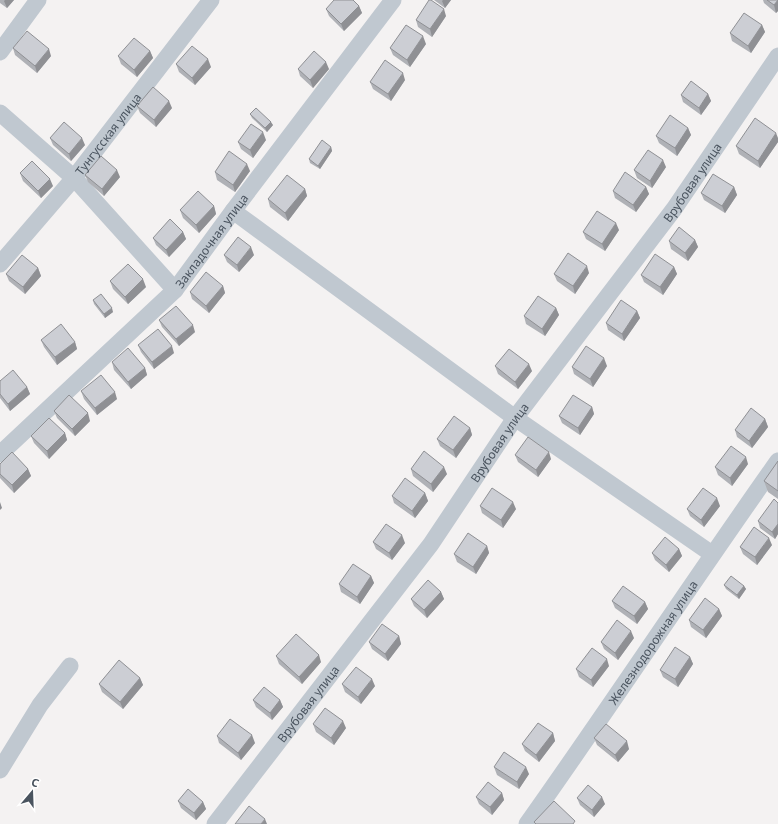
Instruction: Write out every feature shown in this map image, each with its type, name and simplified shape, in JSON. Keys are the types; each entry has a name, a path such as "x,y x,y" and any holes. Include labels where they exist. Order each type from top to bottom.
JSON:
{"street":[{"path":"0,52 38,0"},
{"name":"Тунгусская улица","path":"0,264 74,178 210,0"},
{"name":"Закладочная улица","path":"0,454 175,290 393,0"},
{"name":"Врубовая улица","path":"215,824 431,544 515,418 674,209 778,56"},
{"path":"0,113 74,178 175,290"},
{"path":"233,211 515,418 712,554"},
{"name":"Железнодорожная улица","path":"527,824 577,754 712,554 778,461"},
{"path":"0,770 40,705 70,666"}],"building":[{"path":"334,0 353,0 359,6 341,24 326,9"},
{"path":"429,0 444,9 430,29 416,20"},
{"path":"767,0 778,0 774,5"},
{"path":"744,13 762,25 748,46 730,33"},
{"path":"406,25 423,36 407,60 390,48"},
{"path":"27,31 49,49 35,66 13,48"},
{"path":"134,38 150,51 134,70 118,56"},
{"path":"192,46 208,59 192,78 176,64"},
{"path":"314,51 326,62 310,80 298,69"},
{"path":"385,60 403,73 388,94 370,82"},
{"path":"691,81 708,94 699,108 681,95"},
{"path":"153,87 169,101 154,120 137,106"},
{"path":"256,108 271,122 265,128 250,114"},
{"path":"670,115 688,128 675,148 656,136"},
{"path":"755,118 776,133 758,161 736,146"},
{"path":"64,122 82,138 69,154 50,138"},
{"path":"251,124 263,132 250,150 238,142"},
{"path":"322,140 331,147 318,166 309,159"},
{"path":"648,150 663,160 650,181 634,170"},
{"path":"229,151 247,164 233,185 215,172"},
{"path":"101,156 117,170 102,189 85,175"},
{"path":"32,161 50,179 38,191 20,173"},
{"path":"625,172 646,187 633,205 613,191"},
{"path":"713,174 734,187 722,206 701,193"},
{"path":"287,175 305,189 285,213 268,199"},
{"path":"198,191 214,206 196,225 180,210"},
{"path":"597,211 616,223 602,244 583,232"},
{"path":"170,219 183,232 166,250 153,238"},
{"path":"679,227 695,240 685,253 669,241"},
{"path":"238,237 251,247 237,265 224,255"},
{"path":"568,253 587,266 573,286 554,274"},
{"path":"655,254 674,267 660,287 641,275"},
{"path":"22,255 38,268 23,287 6,274"},
{"path":"128,264 143,279 125,297 110,281"},
{"path":"206,272 223,286 206,306 190,292"},
{"path":"101,294 112,308 104,314 93,300"},
{"path":"538,296 556,308 542,329 524,316"},
{"path":"621,300 637,311 622,334 606,323"},
{"path":"176,306 193,325 176,339 159,320"},
{"path":"61,324 75,342 55,357 41,340"},
{"path":"158,329 172,346 152,362 138,345"},
{"path":"586,346 604,358 590,379 572,367"},
{"path":"128,348 145,368 128,382 112,362"},
{"path":"509,349 529,364 515,382 495,366"},
{"path":"13,370 27,387 8,404 0,394 0,381"},
{"path":"101,375 115,392 95,408 81,391"},
{"path":"69,395 88,413 72,429 54,411"},
{"path":"573,395 592,407 578,428 559,416"},
{"path":"751,408 765,419 749,441 735,430"},
{"path":"454,416 470,428 453,450 437,439"},
{"path":"49,418 65,433 47,451 31,436"},
{"path":"528,437 549,452 536,470 515,455"},
{"path":"731,446 746,457 730,478 715,467"},
{"path":"424,451 444,467 431,484 411,469"},
{"path":"12,452 28,469 12,485 0,474 0,464"},
{"path":"778,461 778,491 764,481"},
{"path":"405,478 425,493 412,511 392,496"},
{"path":"492,488 513,502 501,520 480,506"},
{"path":"703,488 717,498 701,520 687,509"},
{"path":"774,499 778,503 778,524 772,532 758,521"},
{"path":"386,524 402,535 389,553 373,542"},
{"path":"754,527 769,538 755,557 740,547"},
{"path":"468,533 487,546 473,567 454,554"},
{"path":"665,537 679,549 666,565 652,553"},
{"path":"353,564 371,576 357,597 339,584"},
{"path":"731,576 744,586 737,595 724,585"},
{"path":"428,580 441,592 424,610 411,599"},
{"path":"623,586 645,602 634,616 612,601"},
{"path":"705,598 719,609 703,630 689,620"},
{"path":"617,620 631,631 615,653 601,642"},
{"path":"382,624 399,636 385,654 369,642"},
{"path":"296,634 319,655 299,677 276,656"},
{"path":"675,647 690,657 675,679 660,670"},
{"path":"592,648 607,659 591,680 576,669"},
{"path":"119,660 140,678 120,702 99,684"},
{"path":"356,667 372,679 358,697 342,684"},
{"path":"264,687 280,700 270,713 253,700"},
{"path":"325,708 343,721 331,738 313,724"},
{"path":"230,719 252,735 238,753 217,736"},
{"path":"538,723 553,733 536,755 522,744"},
{"path":"606,724 627,741 615,755 594,738"},
{"path":"504,752 526,767 517,782 494,767"},
{"path":"488,782 502,793 490,807 476,797"},
{"path":"588,785 602,797 592,810 577,798"},
{"path":"188,789 203,802 194,813 178,801"},
{"path":"554,801 575,821 573,824 536,824 534,822"},
{"path":"249,806 265,819 261,824 235,824"}]}
